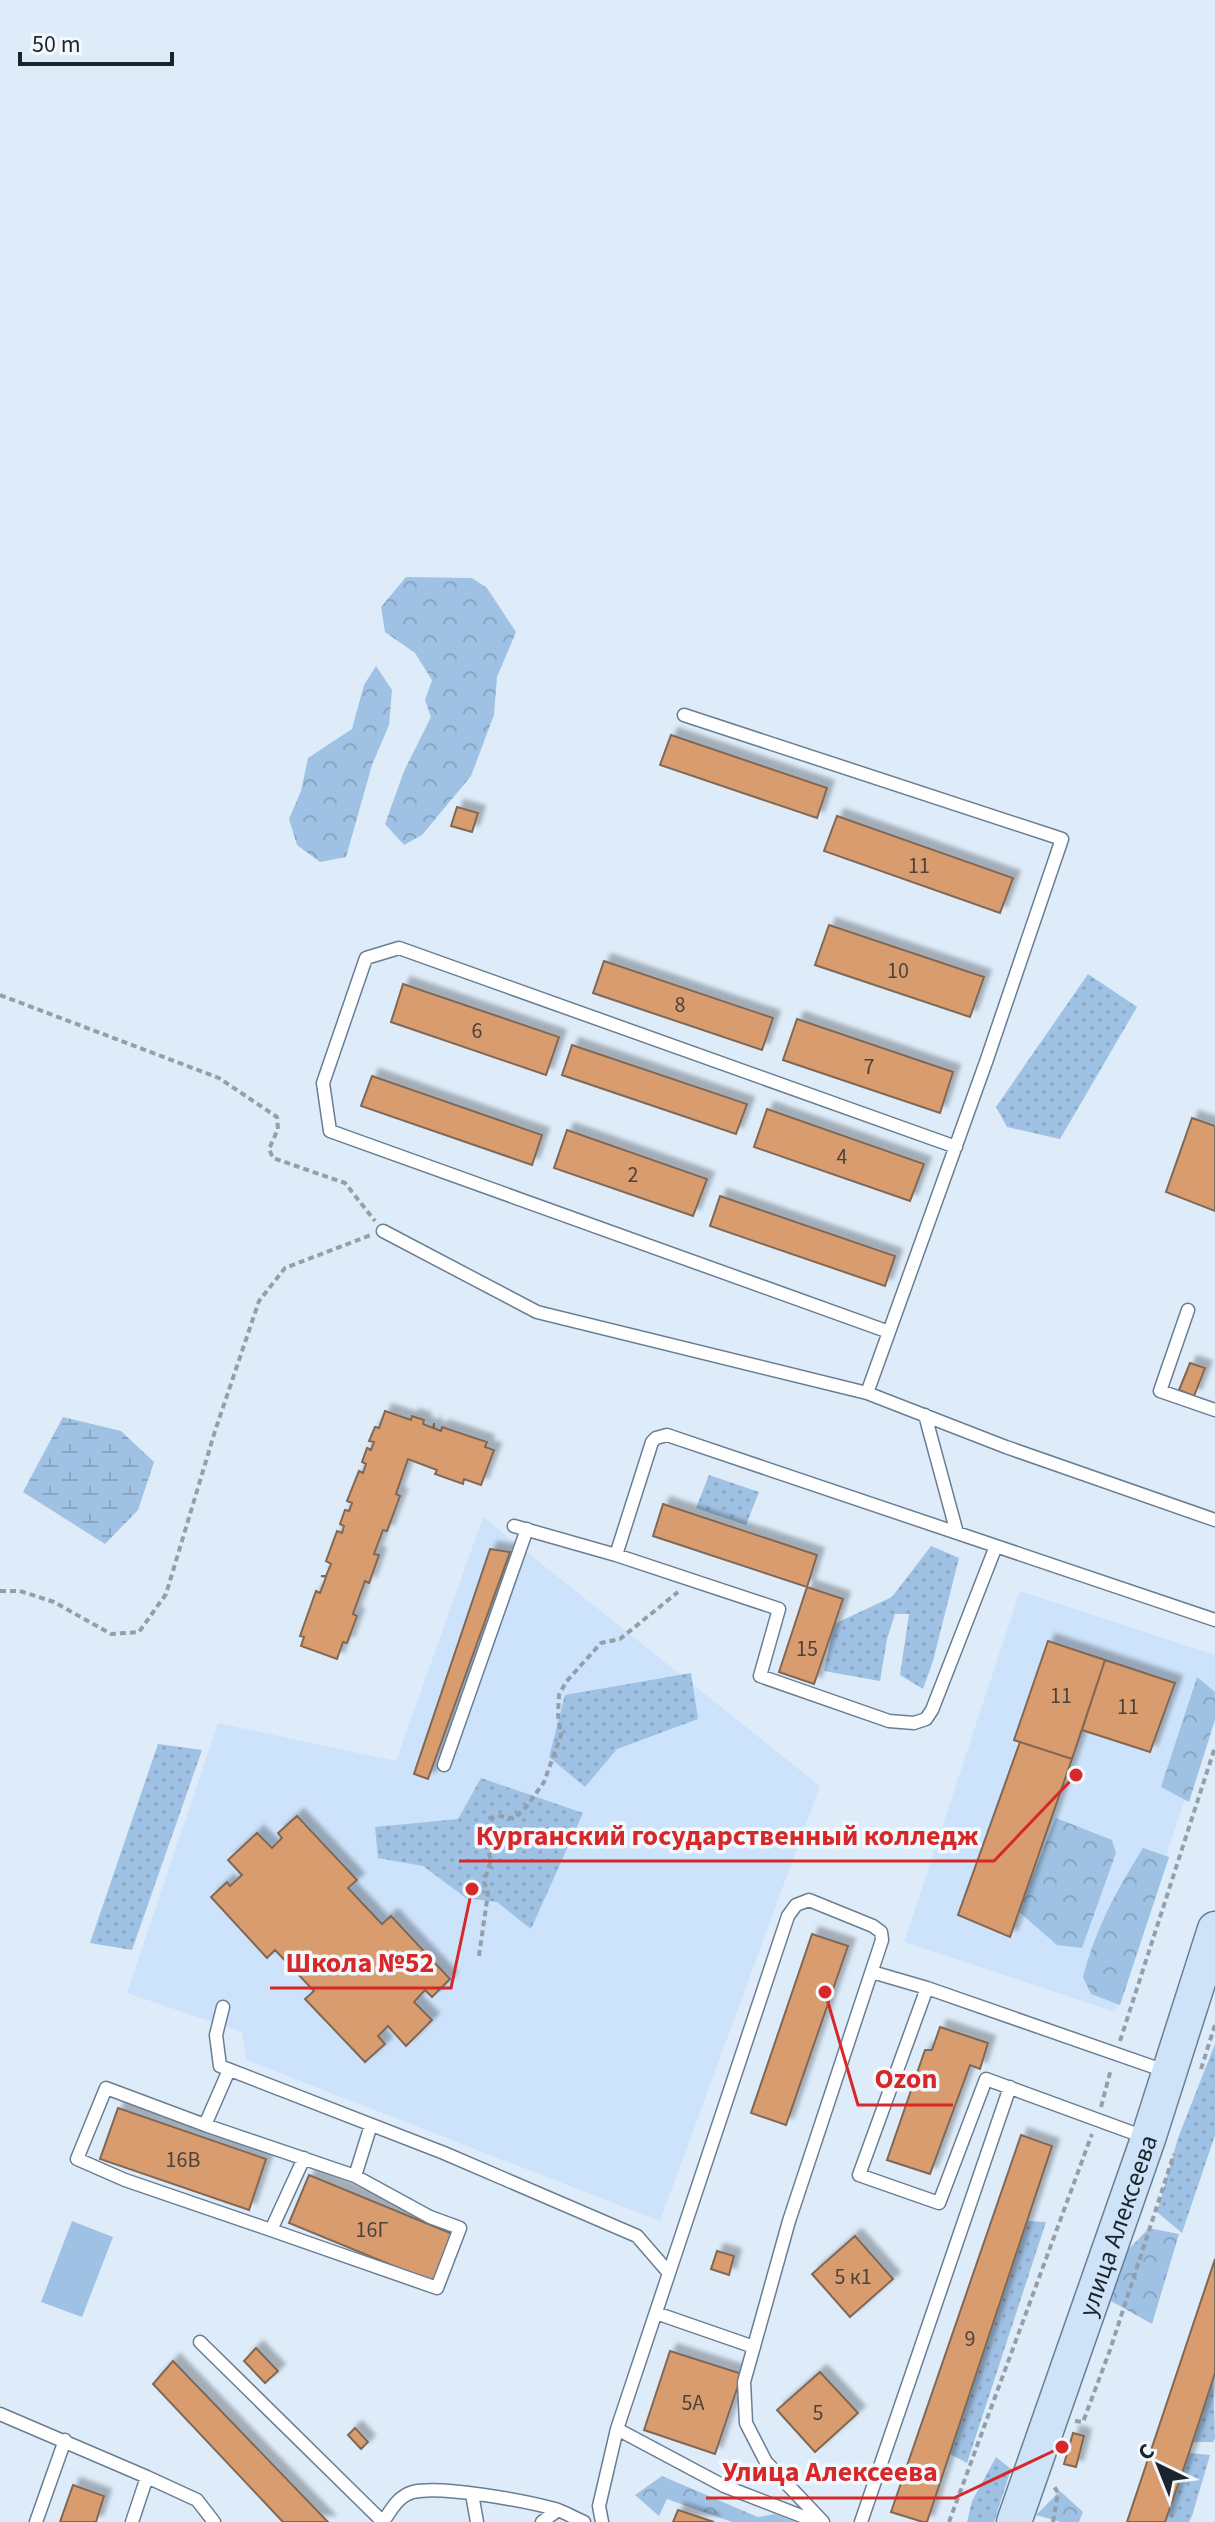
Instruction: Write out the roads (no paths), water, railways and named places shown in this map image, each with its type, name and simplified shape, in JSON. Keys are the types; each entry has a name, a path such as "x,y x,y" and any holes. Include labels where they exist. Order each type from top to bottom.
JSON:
{"street":[{"name":"улица Алексеева","path":"1020,2520 1163,2141 1184,2071 1215,1929"}],"lane":[{"path":"684,715 1062,839 867,1393"},
{"path":"889,1332 330,1131 323,1083 366,958 399,948 956,1147"},
{"path":"383,1231 537,1312 867,1393 1006,1447 1215,1520"},
{"path":"1188,1310 1160,1391 1215,1410"},
{"path":"925,1415 957,1533"},
{"path":"616,1555 652,1442 662,1435 1215,1620"},
{"path":"444,1765 520,1527 779,1609 760,1676 889,1721 914,1723 926,1719 932,1710 996,1546"},
{"path":"602,2522 599,2506 617,2429 788,1916 796,1905 809,1900 873,1926 881,1932 882,1940 789,2221 744,2382 746,2423 766,2462 820,2522"},
{"path":"872,1972 1116,2054 1184,2071"},
{"path":"927,1988 859,2175 939,2203 986,2079 1163,2141"},
{"path":"223,2007 216,2035 220,2066 444,2153 637,2236 669,2273"},
{"path":"205,2125 229,2070"},
{"path":"861,2522 1010,2087"},
{"path":"106,2088 205,2125 355,2176 430,2217 460,2228 437,2288 125,2180 77,2159 106,2088"},
{"path":"355,2176 371,2125"},
{"path":"271,2230 304,2158"},
{"path":"656,2313 754,2347"},
{"path":"200,2342 383,2522 396,2502 412,2492 472,2494 558,2510 584,2522"},
{"path":"0,2414 197,2500 214,2522"},
{"path":"617,2429 724,2486 820,2522"},
{"path":"36,2522 65,2440"},
{"path":"132,2522 147,2477"},
{"path":"472,2494 477,2522"},
{"path":"542,2522 558,2510"}],"place":[{"name":"Курганский государственный колледж","path":"1076,1775"},
{"name":"Школа №52","path":"472,1889"},
{"name":"Ozon","path":"825,1992"},
{"name":"Улица Алексеева","path":"1062,2447"}]}
